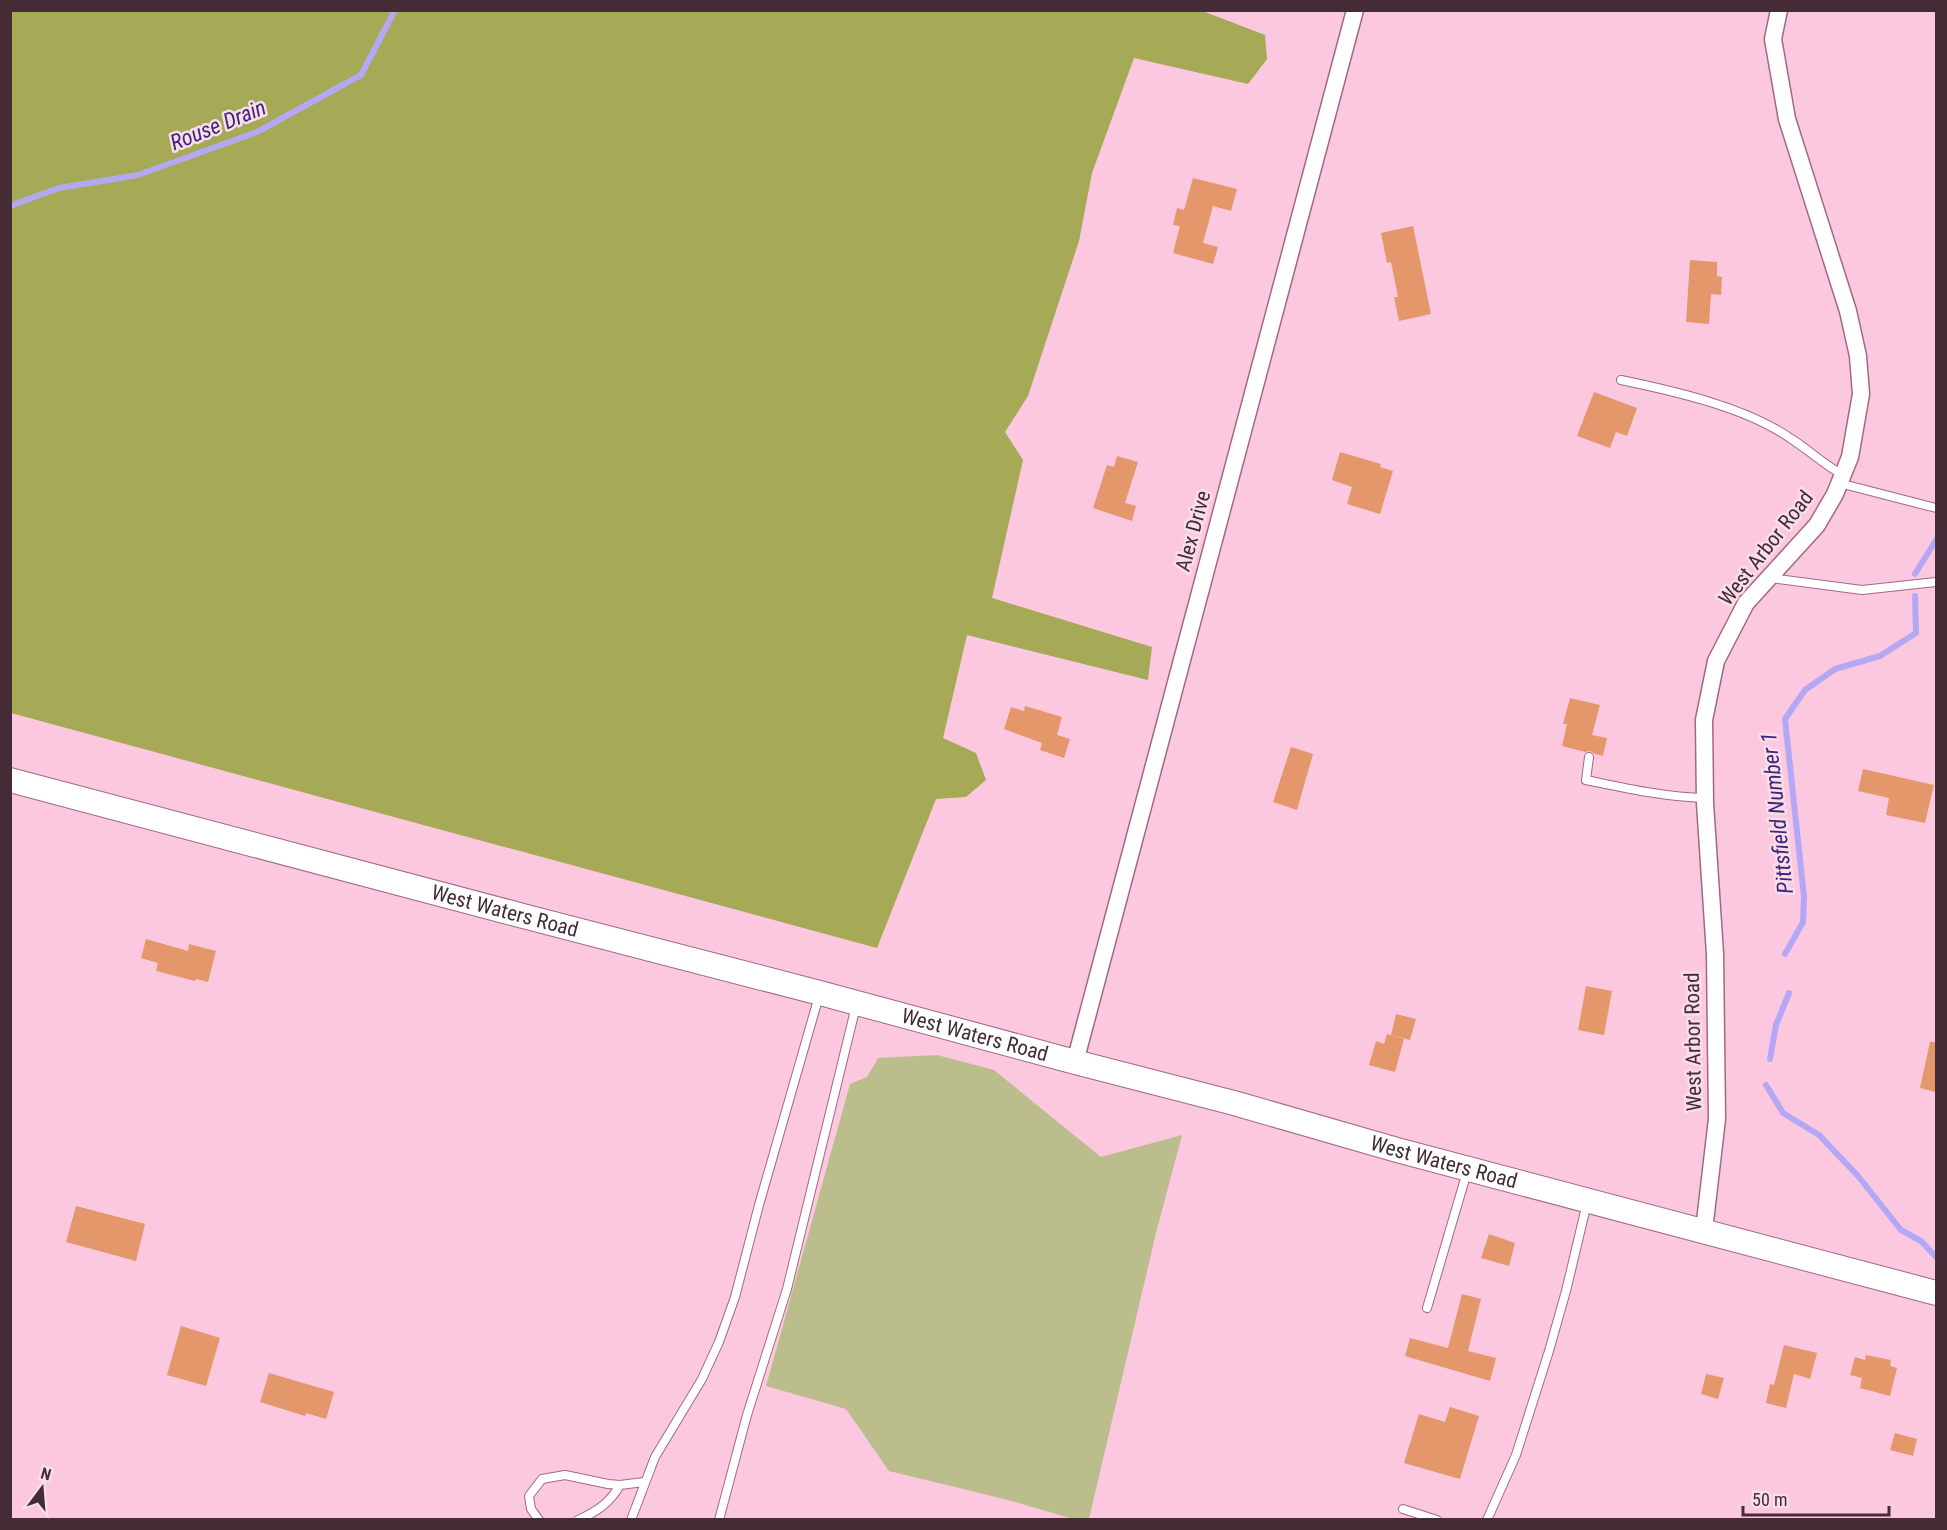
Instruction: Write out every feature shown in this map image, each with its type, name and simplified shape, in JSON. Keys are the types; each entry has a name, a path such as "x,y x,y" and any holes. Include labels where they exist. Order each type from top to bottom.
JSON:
{"street":[{"name":"Alex Drive","path":"1075,1062 1355,10"},
{"name":"West Arbor Road","path":"1704,1230 1717,1119 1714,954 1705,798 1704,720 1716,661 1746,603 1817,525 1841,479 1850,457 1861,394 1858,356 1848,311 1787,119 1773,39 1779,10"},
{"name":"West Waters Road","path":"10,780 856,1002 1936,1293"}],"lane":[{"path":"1621,380 1678,393 1755,419 1790,438 1841,479 1936,508"},
{"path":"1771,578 1862,590 1936,582"},
{"path":"1589,757 1586,780 1642,792 1685,798 1705,798"},
{"path":"631,1520 655,1457 702,1378 735,1297 820,993"},
{"path":"719,1520 747,1415 787,1288 856,1002"},
{"path":"1426,1308 1468,1168"},
{"path":"1487,1520 1516,1455 1549,1351 1588,1200"},
{"path":"539,1520 531,1509 529,1496 542,1479 565,1475 620,1485 644,1482"},
{"path":"578,1520 596,1512 614,1495 620,1485"},
{"path":"1403,1509 1437,1520"}],"green space":[{"path":"1200,10 1265,35 1267,59 1248,84 1134,58 1092,173 1079,241 1028,396 1005,432 1023,460 992,598 1152,647 1148,680 967,635 943,738 976,753 986,780 966,797 936,799 877,948 11,713 11,11"},
{"path":"937,1055 994,1070 1101,1157 1182,1135 1156,1233 1089,1519 1073,1519 1008,1500 889,1471 846,1409 766,1386 850,1084 867,1077 878,1058"}],"building":[{"path":"1193,178 1237,189 1231,211 1213,206 1203,243 1218,247 1213,264 1173,253 1180,226 1173,225 1177,208 1184,210"},
{"path":"1413,226 1431,314 1399,321 1394,297 1398,297 1391,262 1387,263 1381,233"},
{"path":"1690,260 1717,262 1717,276 1722,277 1721,295 1711,294 1709,324 1686,322"},
{"path":"1594,392 1637,408 1627,436 1616,432 1610,448 1577,436"},
{"path":"1340,452 1381,464 1380,467 1393,471 1380,514 1347,504 1352,487 1332,480"},
{"path":"1117,456 1138,462 1125,503 1136,506 1132,521 1093,508 1107,465 1114,467"},
{"path":"1570,698 1600,705 1592,735 1607,738 1603,756 1562,746 1567,724 1563,724"},
{"path":"1025,706 1062,717 1057,735 1070,739 1064,758 1040,750 1042,743 1004,729 1011,707 1024,711"},
{"path":"1291,747 1313,754 1297,810 1273,802"},
{"path":"1863,769 1934,785 1925,823 1886,815 1889,798 1858,791"},
{"path":"146,939 188,951 189,944 216,951 208,982 156,971 158,963 141,958"},
{"path":"1586,986 1612,991 1604,1035 1578,1030"},
{"path":"1396,1014 1416,1019 1410,1040 1391,1035"},
{"path":"1387,1034 1404,1039 1395,1072 1369,1065 1376,1041 1384,1044"},
{"path":"1930,1042 1936,1042 1936,1092 1920,1088"},
{"path":"76,1206 145,1224 136,1261 66,1242"},
{"path":"1489,1234 1515,1243 1509,1266 1481,1258"},
{"path":"1462,1294 1481,1299 1468,1351 1496,1358 1490,1381 1405,1356 1410,1338 1448,1348"},
{"path":"181,1326 220,1338 206,1386 167,1375"},
{"path":"1784,1345 1817,1353 1810,1379 1794,1374 1786,1408 1766,1403 1770,1384 1774,1385"},
{"path":"1866,1355 1891,1360 1890,1366 1897,1368 1890,1396 1860,1388 1862,1378 1850,1375 1855,1357 1865,1360"},
{"path":"269,1373 334,1392 326,1419 306,1413 305,1416 260,1402"},
{"path":"1706,1374 1724,1378 1718,1399 1701,1394"},
{"path":"1450,1407 1479,1416 1460,1479 1404,1463 1419,1414 1445,1422"},
{"path":"1895,1433 1917,1439 1913,1456 1890,1450"}],"waterway":[{"name":"Rouse Drain","path":"10,206 59,188 138,175 257,132 361,75 395,10"},
{"name":"Pittsfield Number 1","path":"1915,574 1936,540"},
{"name":"Pittsfield Number 1","path":"1785,954 1803,922 1804,897 1785,719 1805,690 1835,669 1880,656 1916,633 1915,596"},
{"path":"1770,1059 1776,1025 1789,993"},
{"name":"Pittsfield Number 1","path":"1766,1085 1783,1113 1819,1135 1858,1176 1901,1230 1921,1241 1936,1257"}]}
